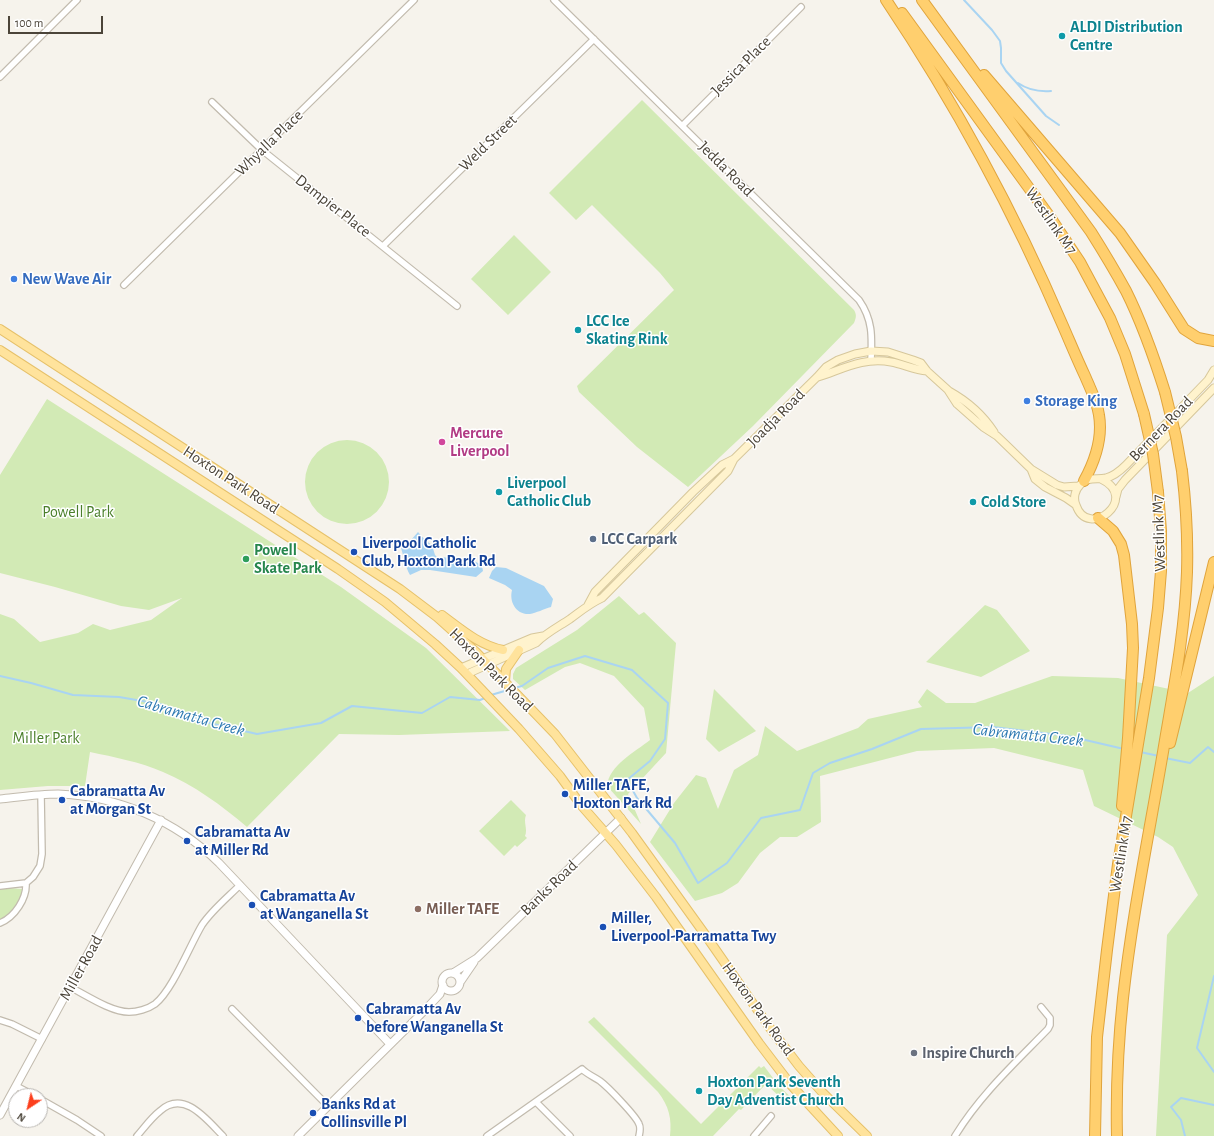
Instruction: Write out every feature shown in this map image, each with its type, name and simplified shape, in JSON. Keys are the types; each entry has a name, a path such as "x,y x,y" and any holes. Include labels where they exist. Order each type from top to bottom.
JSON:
{"highway":[{"path":"886,0 932,72 986,165 1053,302 1092,393 1099,416 1100,426 1098,446 1093,464 1081,484"},
{"name":"Westlink M7","path":"893,0 1050,217 1080,262 1102,302 1129,366 1144,414 1153,454 1161,531 1161,571 1158,608 1153,652 1118,864 1096,1037 1095,1136"},
{"name":"Westlink M7","path":"922,0 1091,232 1112,266 1129,299 1152,351 1165,392 1176,437 1182,471 1187,538 1185,607 1179,656 1132,928 1123,999 1118,1080 1118,1136"},
{"path":"928,0 979,69 1087,194 1137,256 1184,329 1198,338 1214,341"},
{"path":"1098,518 1113,531 1121,544 1132,624 1133,648 1128,738 1118,864"},
{"path":"1151,820 1214,562"}],"main road":[{"name":"Hoxton Park Road","path":"0,329 412,598 437,617 486,662 504,679 519,698 555,734 621,818 770,1028 799,1066 822,1092 867,1136"},
{"name":"Hoxton Park Road","path":"0,350 338,569 385,602 435,644 464,671 560,776 581,805 605,832 656,897 778,1069 802,1098 838,1136"},
{"path":"871,351 888,352 921,363 927,371 948,390 962,398 987,421 997,436 1032,469 1049,481 1064,487 1081,484 1092,478 1101,479 1112,487 1115,499 1114,504 1107,515 1098,518 1092,518 1084,515 1076,505 1045,487 1036,479 1032,469"},
{"name":"Joadja Road","path":"464,671 536,643 543,636 570,619 588,605 602,598 728,471 734,459 817,378 826,367 838,360 855,354 871,351"},
{"path":"871,361 890,362 916,370 927,371"},
{"name":"Joadja Road","path":"817,378 844,366 871,361"},
{"name":"Bernera Road","path":"1101,479 1114,474 1126,465 1208,380 1214,370"},
{"name":"Bernera Road","path":"1115,499 1118,489 1125,480 1214,388"},
{"path":"1076,505 1075,495 1081,484"},
{"path":"412,598 442,615 480,642 503,650"},
{"name":"Joadja Road","path":"486,662 503,650 532,638 543,636"},
{"path":"504,679 506,669 520,650"}],"street":[{"path":"0,78 77,0"},
{"name":"Whyalla Place","path":"124,286 414,0"},
{"name":"Jedda Road","path":"554,0 859,300 869,319 871,361"},
{"name":"Jessica Place","path":"682,126 801,7"},
{"name":"Weld Street","path":"383,246 594,39"},
{"name":"Dampier Place","path":"212,102 262,150 457,306"},
{"path":"0,799 56,794 108,800 141,811 177,829 200,846 240,885 390,1044"},
{"path":"0,886 26,882 37,872 42,860 41,795"},
{"name":"Banks Road","path":"461,982 477,958 621,818"},
{"name":"Miller Road","path":"0,1115 161,820"},
{"path":"0,923 12,916 17,909 25,895 27,888 26,882"},
{"path":"70,987 120,1011 129,1012 140,1010 155,1004 168,987 203,925 213,911 240,885"},
{"name":"Banks Road","path":"453,973 477,958"},
{"path":"298,1136 432,1002 442,990 444,977 447,973 453,973 459,977 461,982 457,989 449,991 432,1002"},
{"path":"443,985 449,991"},
{"path":"955,1136 987,1092 1048,1029 1050,1025 1050,1018 1041,1007"},
{"path":"232,1009 328,1106"},
{"path":"0,1020 42,1039"},
{"path":"487,1136 582,1069 587,1074 601,1081 634,1115 640,1129 639,1136"},
{"path":"16,1086 20,1088"},
{"path":"536,1102 570,1136"},
{"path":"48,1104 101,1136"},
{"path":"137,1136 161,1110 175,1104 180,1104 187,1105 198,1111 223,1136"},
{"path":"754,1136 772,1116"}],"green space":[{"path":"642,100 854,310 856,315 854,323 753,426 688,487 637,447 579,392 577,386 674,290 660,273 592,205 576,220 549,193"},
{"path":"514,235 551,272 508,315 471,279"},
{"path":"47,399 341,587 426,648 510,731 399,735 339,734 247,827 207,796 174,777 154,768 90,752 85,786 48,786 0,790 0,614 14,619 40,642 78,633 93,624 110,630 151,620 182,598 149,610 121,606 0,573 0,475"},
{"path":"347,440 363,443 377,452 386,466 389,482 386,498 377,512 363,521 347,524 331,521 317,512 308,498 305,482 308,466 317,452 331,443"},
{"path":"619,596 639,615 644,612 676,643 666,753 628,794 641,824 607,786 612,772 618,765 630,754 650,740 644,708 614,676 580,663 565,667 525,690 513,679 513,674 516,668 577,630"},
{"path":"985,605 997,610 1030,651 981,677 926,662"},
{"path":"1052,676 1118,678 1188,693 1214,676 1214,1136 1156,1136 1167,935 1198,895 1173,847 1158,837 1094,806 1083,770 994,748 917,751 820,776 821,822 797,837 780,837 760,853 738,883 722,893 695,901 650,842 674,803 696,775 706,778 718,809 734,770 758,755 765,726 797,751 858,728 868,719 922,707 918,702 927,689 946,703 975,703"},
{"path":"714,689 756,731 719,752 706,739"},
{"path":"511,800 526,815 525,836 527,838 517,847 515,845 504,856 479,831"},
{"path":"0,889 22,889 22,894 12,912 0,920"},
{"path":"594,1017 701,1124 759,1066 761,1068 764,1066 779,1086 795,1101 791,1104 789,1102 791,1100 783,1092 781,1094 788,1099 783,1100 766,1084 713,1136 670,1136 671,1124 669,1113 662,1097 588,1022"}],"water":[{"path":"418,532 432,545 437,557 472,560 482,566 483,571 476,577 430,570 421,570 410,575 401,548"},
{"path":"496,567 506,568 544,586 553,599 551,607 530,614 525,614 517,610 511,595 512,590 489,578 492,571"}],"waterway":[{"path":"964,0 992,30 1000,41 1001,63 1006,71 1046,116 1059,125"},
{"path":"1018,83 1033,90 1051,91"},
{"name":"Cabramatta Creek","path":"514,688 522,686 548,668 585,656 632,670 668,703 665,739 650,761 627,780 637,798 675,843 698,883 727,863 761,818 800,810 813,773 830,763 872,749 921,729 993,727 1068,736 1124,749"},
{"name":"Cabramatta Creek","path":"0,676 73,695 119,697 160,704 205,722 257,734 321,723 352,706 422,713 450,697 480,700 485,698"},
{"name":"Cabramatta Creek","path":"491,695 508,690"},
{"name":"Cabramatta Creek","path":"1165,758 1190,763 1208,747 1214,752"},
{"name":"Cabramatta Creek","path":"1140,752 1159,756"},
{"path":"1214,976 1197,1048 1214,1072"},
{"path":"1185,1136 1181,1120 1171,1107 1181,1098 1214,1105"}],"place":[{"name":"ALDI Distribution Centre","path":"1062,36"},
{"name":"New Wave Air","path":"14,279"},
{"name":"LCC Ice Skating Rink","path":"578,330"},
{"name":"Storage King","path":"1027,401"},
{"name":"Mercure Liverpool","path":"442,442"},
{"name":"Liverpool Catholic Club","path":"499,492"},
{"name":"Cold Store","path":"973,502"},
{"name":"LCC Carpark","path":"593,539"},
{"name":"Liverpool Catholic Club, Hoxton Park Rd","path":"354,552"},
{"name":"Powell Skate Park","path":"246,559"},
{"name":"Miller TAFE, Hoxton Park Rd","path":"565,794"},
{"name":"Cabramatta Av at Morgan St","path":"62,800"},
{"name":"Cabramatta Av at Miller Rd","path":"187,841"},
{"name":"Cabramatta Av at Wanganella St","path":"252,905"},
{"name":"Miller TAFE","path":"418,909"},
{"name":"Miller, Liverpool-Parramatta Twy","path":"603,927"},
{"name":"Cabramatta Av before Wanganella St","path":"358,1018"},
{"name":"Inspire Church","path":"914,1053"},
{"name":"Hoxton Park Seventh Day Adventist Church","path":"699,1091"},
{"name":"Banks Rd at Collinsville Pl","path":"313,1113"}],"park label":[{"name":"Powell Park","path":"78,512"},
{"name":"Miller Park","path":"46,738"}]}
